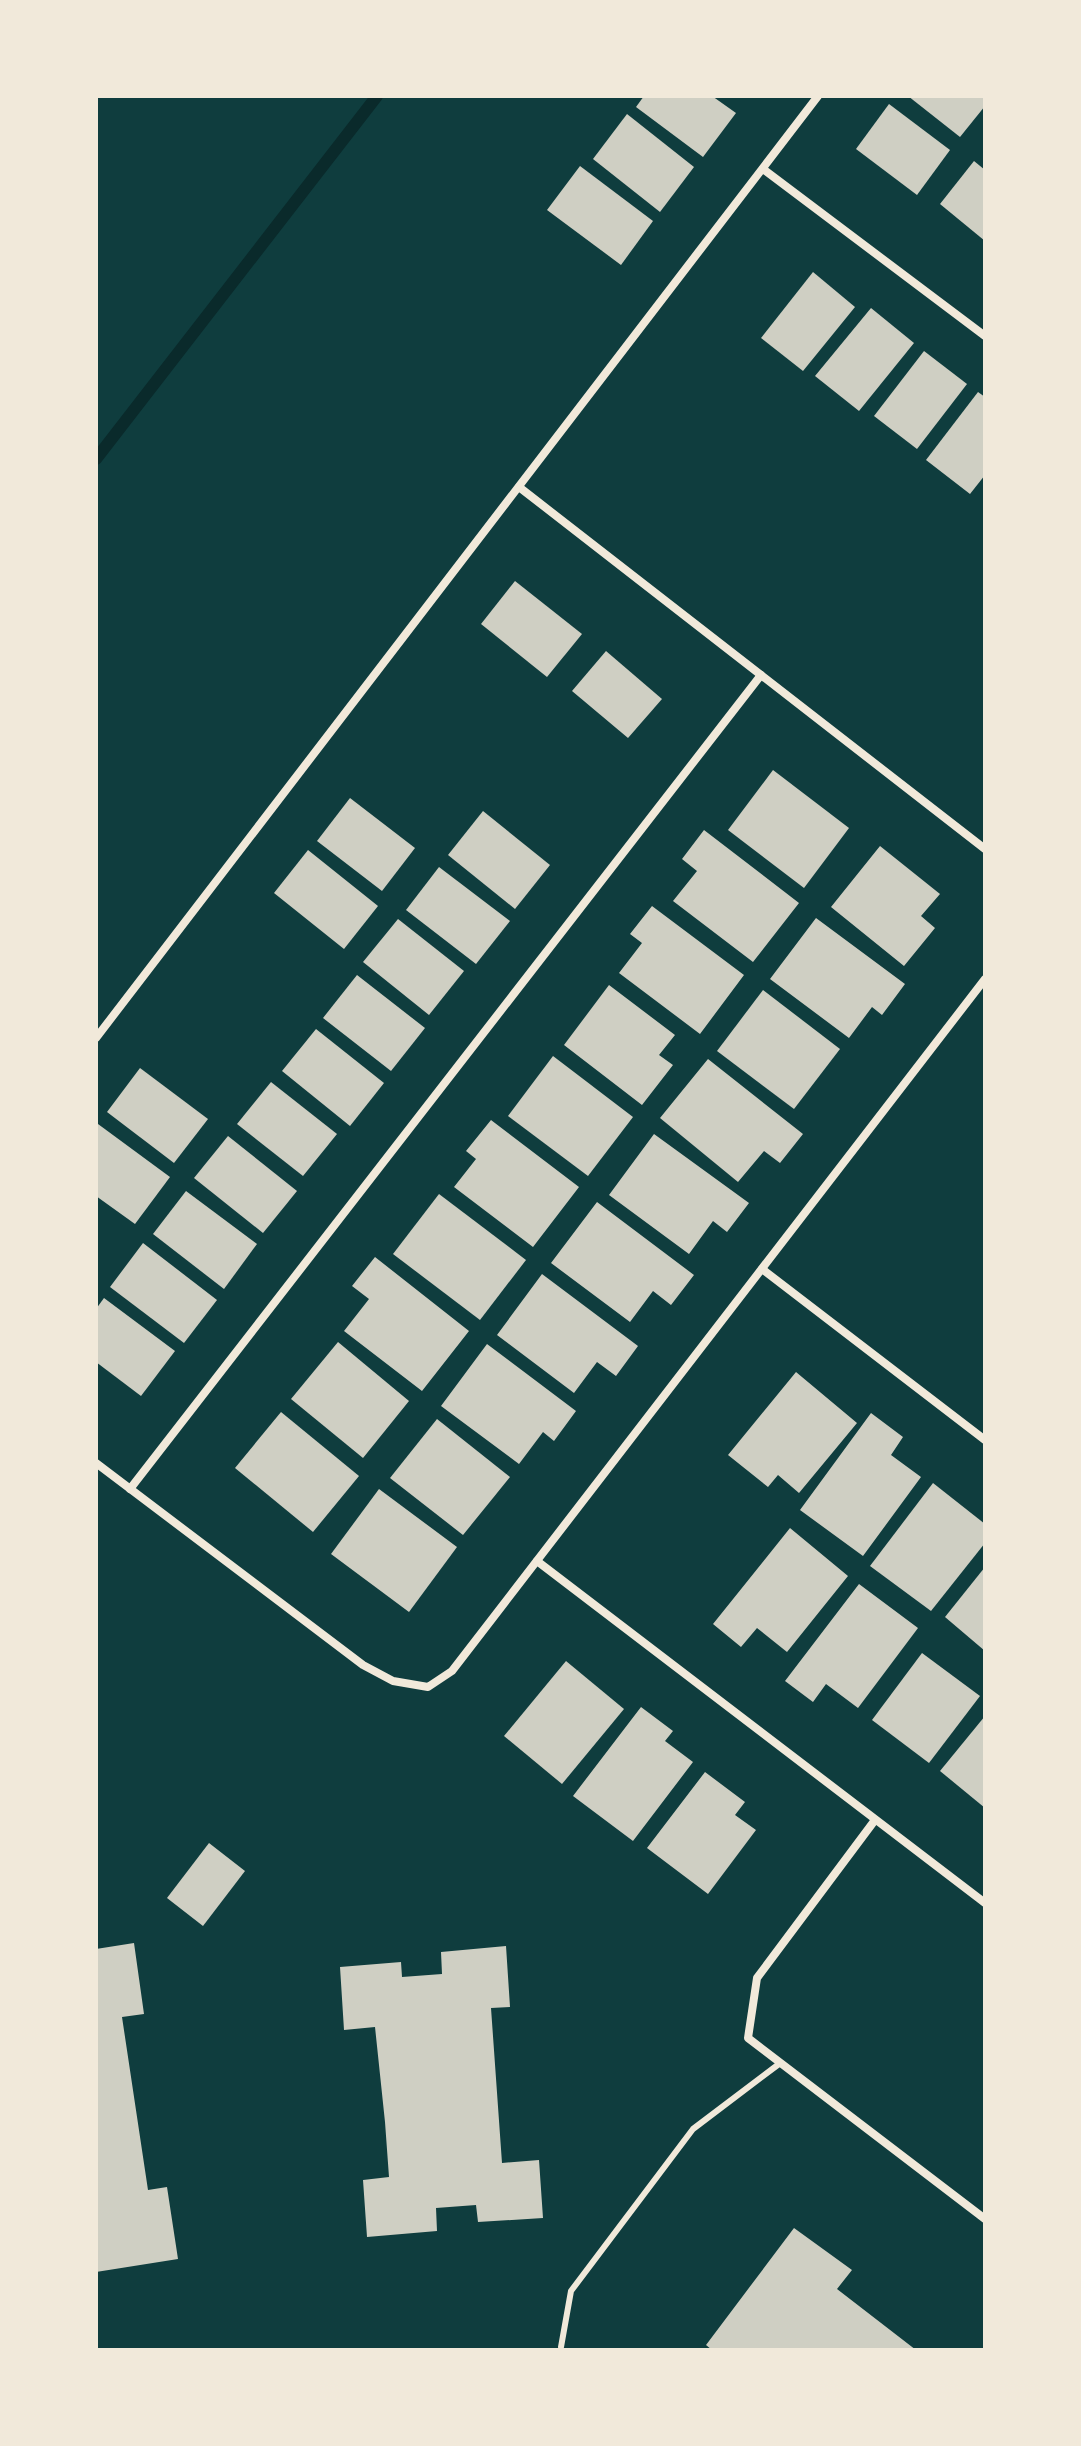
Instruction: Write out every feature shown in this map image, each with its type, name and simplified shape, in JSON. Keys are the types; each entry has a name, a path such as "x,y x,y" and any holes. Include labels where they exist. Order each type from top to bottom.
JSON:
{"street":[{"path":"96,1038 818,96"},
{"path":"763,169 985,336"},
{"path":"519,487 985,849"},
{"path":"130,1489 761,675"},
{"path":"96,1463 363,1665 393,1681 428,1687 452,1671 985,979"},
{"path":"762,1269 985,1440"},
{"path":"537,1561 985,1903"},
{"path":"875,1820 804,1911 757,1978 748,2038 985,2219"}],"lane":[{"path":"561,2347 571,2291 693,2129 779,2064"}],"building":[{"path":"644,96 712,96 736,113 703,157 636,107"},
{"path":"908,96 985,96 985,106 960,137"},
{"path":"889,104 950,150 917,195 856,149"},
{"path":"627,114 694,167 660,212 593,159"},
{"path":"974,161 985,170 985,241 940,204"},
{"path":"580,166 653,221 621,265 547,210"},
{"path":"813,272 855,307 803,371 761,338"},
{"path":"871,308 914,343 859,411 815,376"},
{"path":"924,351 967,384 917,449 874,416"},
{"path":"978,392 985,397 985,475 970,494 926,460"},
{"path":"515,581 582,634 547,677 481,624"},
{"path":"606,651 662,699 628,738 572,691"},
{"path":"773,770 849,828 804,888 728,830"},
{"path":"350,798 415,848 382,891 317,841"},
{"path":"483,811 550,865 515,909 448,855"},
{"path":"704,830 799,903 753,962 673,901 697,871 682,859"},
{"path":"880,846 940,894 921,916 935,928 904,966 831,907"},
{"path":"308,850 378,906 344,949 274,893"},
{"path":"439,867 510,921 476,964 406,910"},
{"path":"652,906 744,975 700,1034 619,973 642,943 630,934"},
{"path":"816,918 905,984 882,1015 872,1007 849,1038 770,979"},
{"path":"398,919 464,971 429,1015 363,962"},
{"path":"357,975 425,1028 391,1071 323,1018"},
{"path":"609,985 675,1035 659,1055 673,1065 642,1105 564,1045"},
{"path":"763,990 840,1049 794,1109 717,1051"},
{"path":"316,1029 384,1083 350,1126 282,1071"},
{"path":"553,1056 633,1117 588,1176 508,1116"},
{"path":"708,1059 803,1134 780,1163 764,1151 738,1182 660,1118"},
{"path":"140,1068 208,1119 174,1163 107,1112"},
{"path":"271,1082 337,1134 303,1176 237,1124"},
{"path":"491,1120 579,1187 533,1247 454,1187 476,1159 466,1151"},
{"path":"98,1124 170,1177 135,1224 96,1196"},
{"path":"654,1134 749,1203 727,1232 713,1221 689,1254 609,1195"},
{"path":"228,1136 297,1191 263,1233 194,1178"},
{"path":"186,1191 257,1244 224,1289 153,1234"},
{"path":"439,1194 526,1260 480,1320 393,1254"},
{"path":"597,1202 694,1275 671,1305 653,1291 630,1322 551,1263"},
{"path":"143,1243 217,1300 184,1343 110,1287"},
{"path":"375,1257 469,1331 422,1391 344,1331 369,1299 352,1286"},
{"path":"542,1274 638,1346 616,1376 597,1362 574,1393 497,1335"},
{"path":"104,1298 175,1351 141,1396 96,1362 96,1309"},
{"path":"338,1342 409,1401 363,1458 291,1399"},
{"path":"487,1344 576,1411 554,1441 543,1432 519,1464 441,1406"},
{"path":"796,1372 857,1423 799,1493 778,1475 768,1487 728,1455"},
{"path":"281,1412 359,1476 313,1532 235,1468"},
{"path":"871,1413 903,1437 891,1455 921,1477 863,1556 800,1510"},
{"path":"437,1419 510,1477 463,1535 390,1478"},
{"path":"933,1483 985,1524 985,1543 931,1611 870,1566"},
{"path":"379,1489 457,1547 409,1612 331,1554"},
{"path":"790,1528 848,1576 787,1652 757,1628 741,1647 713,1624"},
{"path":"985,1567 985,1651 945,1617"},
{"path":"859,1584 918,1628 858,1708 826,1684 813,1702 785,1681"},
{"path":"922,1653 980,1696 929,1763 872,1720"},
{"path":"566,1661 624,1709 562,1784 504,1736"},
{"path":"641,1707 673,1731 665,1741 693,1762 633,1841 573,1796"},
{"path":"985,1716 985,1808 940,1771"},
{"path":"705,1772 745,1802 735,1815 756,1830 708,1894 647,1848"},
{"path":"209,1843 245,1871 203,1926 167,1898"},
{"path":"134,1943 144,2014 122,2017 148,2190 167,2187 178,2259 96,2272 96,1949"},
{"path":"506,1946 510,2007 491,2008 502,2163 539,2160 543,2218 478,2222 476,2205 436,2208 437,2231 367,2237 363,2180 389,2177 385,2122 375,2027 344,2030 340,1967 401,1962 402,1977 442,1974 441,1952"},
{"path":"794,2228 852,2270 837,2289 916,2350 712,2350 706,2345"}],"waterway":[{"path":"96,459 377,96"}]}
